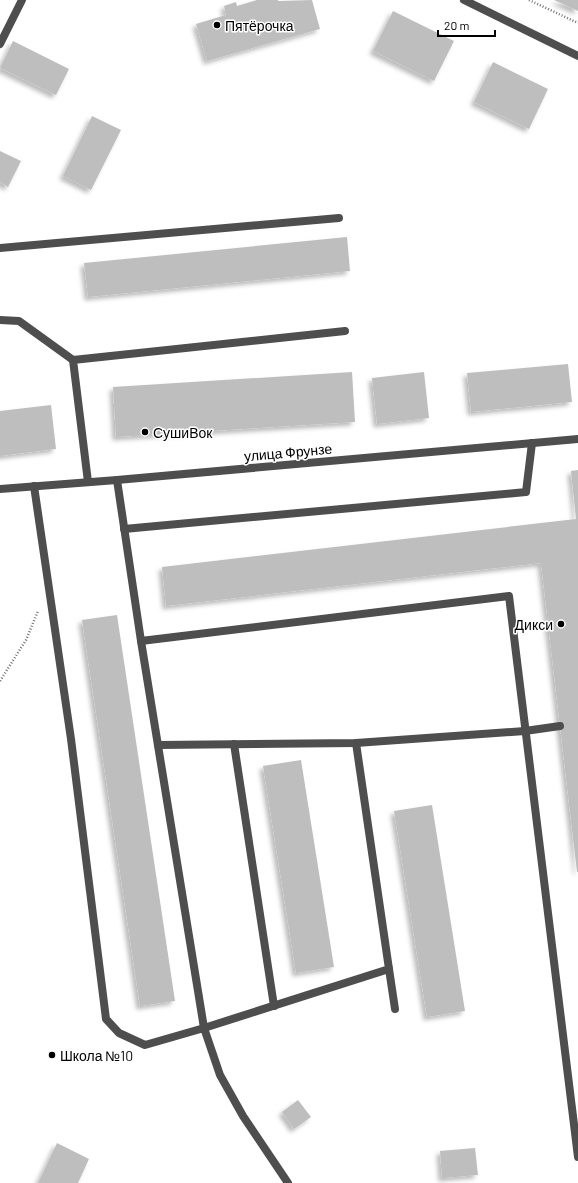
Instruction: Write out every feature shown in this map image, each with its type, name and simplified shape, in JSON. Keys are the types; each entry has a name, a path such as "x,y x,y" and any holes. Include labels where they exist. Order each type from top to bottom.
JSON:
{"street":[{"path":"0,44 22,0"},
{"path":"464,0 578,56"},
{"path":"0,248 339,218"},
{"path":"0,320 20,322 73,360 345,331"},
{"path":"73,360 88,482"},
{"name":"улица Фрунзе","path":"0,489 578,439"},
{"path":"124,530 526,492 532,443"},
{"path":"117,480 141,641 204,1028 220,1075 243,1116 288,1183"},
{"path":"34,486 71,739 106,1019 119,1033 145,1045 204,1028 390,969"},
{"path":"141,641 509,596 578,1157"},
{"path":"158,745 356,742 525,731 560,726"},
{"path":"356,742 395,1009"},
{"path":"234,744 274,1006"}],"path":[{"path":"529,0 578,23"},
{"path":"0,681 26,640 39,608"}],"building":[{"path":"257,0 312,0 320,29 207,61 196,24 226,15 224,6 236,2 237,6"},
{"path":"554,0 578,0 578,11"},
{"path":"393,11 454,41 434,81 373,51"},
{"path":"13,41 69,69 56,95 0,68"},
{"path":"493,62 548,89 529,129 474,102"},
{"path":"92,116 121,130 91,190 63,176"},
{"path":"0,151 21,161 8,187 0,182"},
{"path":"347,237 350,271 88,297 84,263"},
{"path":"568,364 572,402 471,412 467,373"},
{"path":"352,372 355,422 116,437 113,387"},
{"path":"424,372 429,418 377,424 372,378"},
{"path":"51,405 56,449 0,456 0,411"},
{"path":"578,470 578,872 541,563 166,606 162,567 576,519 571,471"},
{"path":"117,615 175,1001 140,1006 82,620"},
{"path":"301,760 334,967 296,973 263,766"},
{"path":"432,805 465,1011 427,1017 394,811"},
{"path":"298,1100 311,1117 294,1129 282,1112"},
{"path":"57,1143 89,1159 78,1183 38,1183"},
{"path":"475,1148 478,1175 442,1178 440,1151"}],"place":[{"name":"Пятёрочка","path":"217,25"},
{"name":"СушиВок","path":"145,432"},
{"name":"Дикси","path":"561,624"},
{"name":"Школа №10","path":"52,1055"}]}
